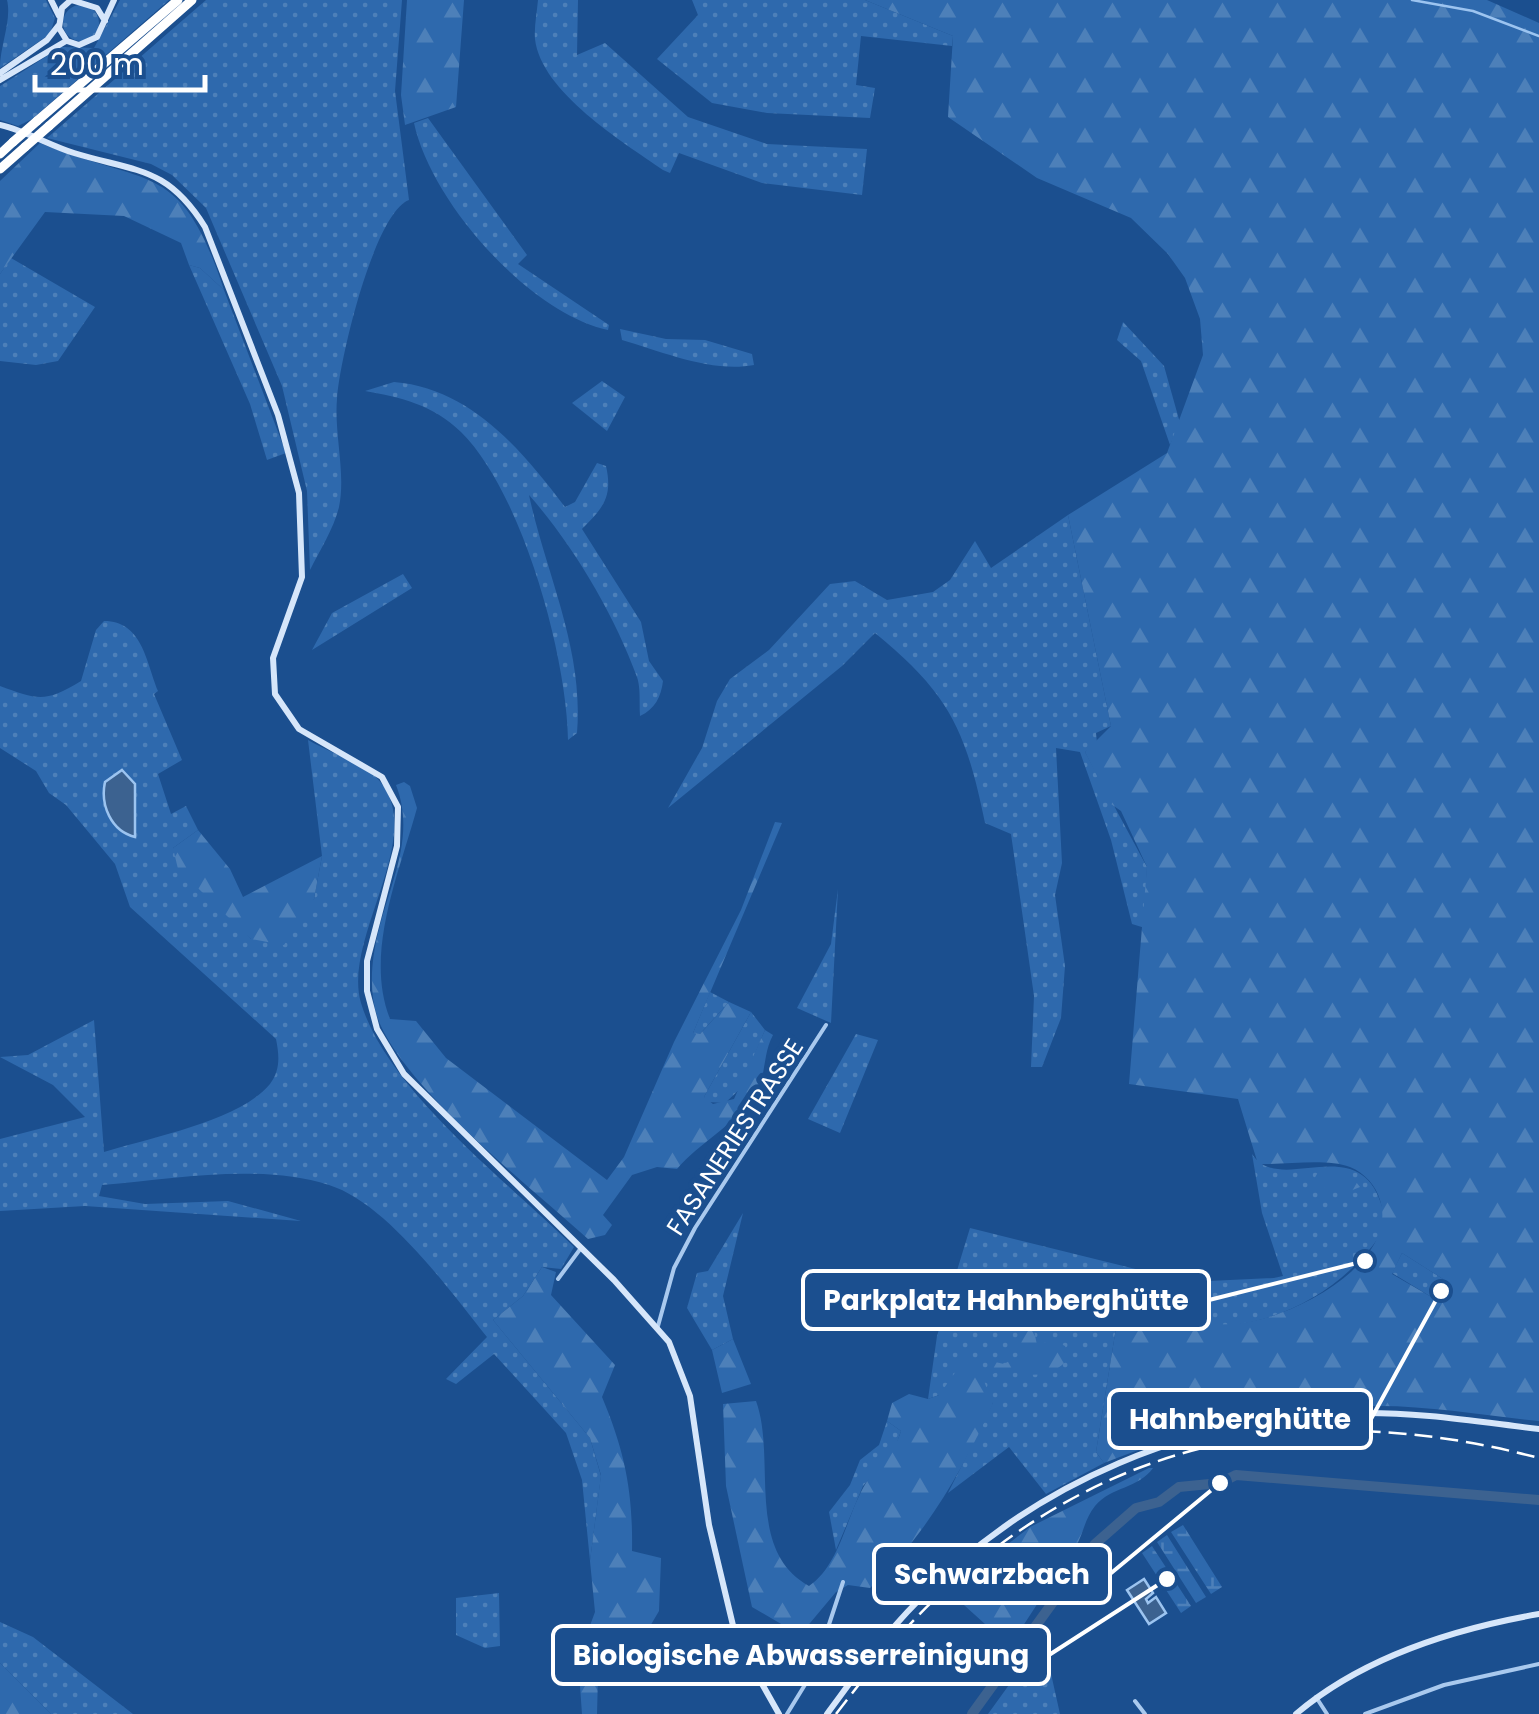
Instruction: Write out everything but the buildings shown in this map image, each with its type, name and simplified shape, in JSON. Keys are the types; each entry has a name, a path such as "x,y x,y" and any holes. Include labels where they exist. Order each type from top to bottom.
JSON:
{"highway":[{"path":"0,154 178,0"},
{"path":"0,169 192,0"}],"street":[{"path":"51,0 67,41"},
{"path":"0,77 47,40 70,0 97,8 105,21"},
{"path":"87,4 100,0"},
{"path":"0,77 67,41 79,45 92,42 114,0"},
{"path":"0,125 72,152 152,173 170,184 204,227 278,415 299,493 302,577 274,658 276,694 299,729 382,777 398,807 399,837 367,961 367,991 377,1029 404,1074 658,1326 679,1362 690,1396 709,1525 736,1638 779,1714"},
{"name":"FASANERIESTRASSE","path":"658,1326 674,1268 695,1228 826,1025"},
{"path":"558,1279 580,1248"},
{"path":"827,1714 884,1638 926,1592 988,1540 1045,1500 1108,1467 1167,1444 1270,1420 1382,1413 1539,1429"},
{"path":"787,1714 814,1670 844,1582"},
{"path":"1296,1714 1372,1662 1539,1614"},
{"path":"1365,1714 1444,1685 1539,1664"},
{"path":"1316,1697 1327,1714"},
{"path":"1135,1700 1146,1714"}],"green space":[{"path":"7,0 46,0 55,18 50,34 0,68 8,16"},
{"path":"120,0 169,0 32,119 18,126 0,120 0,86 61,47 94,48"},
{"path":"206,0 402,0 395,91 409,200 383,231 351,323 337,399 339,507 310,570 307,491 282,386 206,208 172,175 151,164 47,138"},
{"path":"407,0 464,0 456,107 405,125 401,95"},
{"path":"538,0 578,0 577,55 605,43 688,117 767,144 867,149 862,195 762,183 679,153 670,173 663,170 586,114 552,78 535,39"},
{"path":"692,0 865,0 953,36 952,46 861,36 856,85 875,88 870,118 767,113 712,103 657,59 698,15"},
{"path":"865,0 1487,0 1539,23 1539,1421 1419,1408 1307,1409 1205,1429 1104,1463 1096,1452 1120,1303 1173,1319 1208,1324 1244,1323 1281,1313 1325,1291 1363,1260 1376,1241 1382,1221 1380,1200 1369,1180 1340,1164 1258,1164 1238,1099 1129,1084 1147,867 1121,811 1111,804 1085,752 1111,726 1068,515 1167,453 1203,355 1200,319 1185,278 1168,254 1131,218 1037,178 948,117 953,36","holes":["1402,1253 1443,1279 1433,1298 1392,1274"]},
{"path":"81,5 94,10 99,23 94,36 81,41 68,36 63,23 68,10"},
{"path":"428,118 527,255 518,264 609,325 608,330 547,302 488,250 440,186 424,154 414,123"},
{"path":"40,143 135,175 176,198 193,218 224,290 200,268 189,265 181,243 124,216 45,212 0,274 0,181"},
{"path":"11,258 95,307 58,361 36,365 0,361 0,274"},
{"path":"189,265 200,268 224,290 286,453 267,460 250,404"},
{"path":"1123,322 1164,366 1180,423 1170,445 1141,361 1117,340"},
{"path":"620,329 666,339 705,340 752,354 754,365 721,366 688,360 622,340"},
{"path":"602,381 625,397 607,431 572,403"},
{"path":"394,382 447,396 492,425 531,464 565,507 575,502 597,463 606,466 607,494 596,515 582,529 641,622 649,661 663,681 650,710 640,716 637,677 604,605 561,536 529,495 575,671 577,733 568,740 566,705 550,621 537,577 503,494 483,459 450,423 416,404 365,391"},
{"path":"1068,515 1111,726 1096,733 1097,743 1085,752 1147,867 1145,928 1132,924 1111,840 1080,752 1056,748 1062,863 1055,895 1065,966 1061,1018 1042,1067 1031,1067 1034,996 1011,834 985,823 962,739 938,696 875,633 842,666 668,808 702,748 717,701 730,679 769,650 830,584 855,581 887,600 933,592 950,580 975,541 991,568"},
{"path":"403,574 412,588 312,650 332,613"},
{"path":"104,621 127,628 141,645 158,691 154,694 182,760 158,774 171,814 186,806 198,830 173,848 251,939 314,899 322,856 308,740 363,767 385,789 394,815 392,845 364,943 358,975 361,1003 375,1036 423,1102 574,1247 561,1269 542,1267 523,1296 493,1320 590,1438 601,1476 590,1561 582,1480 566,1433 494,1354 456,1384 446,1379 487,1337 416,1250 351,1195 302,1178 216,1174 102,1185 99,1196 145,1204 228,1201 301,1221 85,1206 0,1211 0,1139 85,1117 53,1085 0,1057 28,1055 94,1020 104,1152 193,1127 238,1108 270,1084 278,1068 276,1039 130,907 115,864 66,805 49,793 36,771 0,748 0,686 41,697 81,681 96,630"},
{"path":"404,782 410,786 417,808 382,941 383,994 390,1019 416,1021 446,1058 607,1180 624,1157 674,1042 741,910 775,822 782,823 693,1033 700,1034 729,1002 751,1012 704,1097 713,1104 734,1099 765,1030 773,1035 758,1089 737,1116 677,1169 657,1167 632,1175 603,1215 612,1225 605,1235 588,1239 474,1137 417,1079 380,1024 372,991 372,967 402,841 396,785"},
{"path":"198,830 230,869 243,897 322,856 314,899 284,945 251,939 178,869 173,848"},
{"path":"838,889 831,1023 797,1008 831,944"},
{"path":"710,992 729,1002 698,1036 693,1033"},
{"path":"751,1012 765,1030 740,1089 725,1103 707,1102 704,1097"},
{"path":"856,1034 878,1040 840,1133 808,1119"},
{"path":"1252,1154 1265,1166 1281,1170 1339,1167 1357,1172 1372,1185 1383,1210 1383,1227 1376,1241 1353,1267 1317,1295 1254,1321 1232,1325 1186,1324 1120,1303 1096,1452 1104,1463 1046,1494 1009,1447 948,1493 993,1403 939,1395 928,1399 937,1336 970,1228 1188,1282 1283,1276 1262,1213"},
{"path":"1320,1169 1352,1177 1360,1187 1345,1193 1318,1186 1314,1179"},
{"path":"743,1213 723,1296 733,1339 712,1350 687,1308 697,1273 708,1271"},
{"path":"1402,1253 1443,1279 1433,1298 1392,1273"},
{"path":"542,1267 556,1272 551,1295 615,1365 602,1397 626,1472 632,1551 661,1558 659,1611 646,1633 652,1666 598,1676 597,1714 582,1714 578,1658 595,1612 590,1561 601,1475 590,1438 493,1320 523,1296"},
{"path":"1033,1326 1037,1345 1053,1340 1065,1346 1069,1358 1047,1373 1030,1375 1004,1369 990,1375 988,1383 984,1381 993,1404 968,1455 925,1525 870,1588 848,1585 836,1592 800,1635 752,1607 726,1486 723,1404 756,1401 762,1424 769,1527 776,1550 789,1570 809,1586 829,1565 866,1483 898,1439 901,1431 887,1421 892,1403 909,1394 928,1399 939,1395 964,1360 982,1378 995,1362 1004,1364 1023,1353 1019,1335 1022,1328"},
{"path":"733,1339 751,1384 722,1393 712,1350"},
{"path":"887,1421 901,1431 894,1451 863,1486 836,1550 829,1512 850,1485 860,1460 879,1445"},
{"path":"1153,1468 1140,1480 1095,1506 1075,1548 1064,1559 1034,1561 1031,1568 1047,1589 1019,1632 1008,1637 985,1624 954,1596 954,1586 1030,1527"},
{"path":"1183,1525 1222,1587 1211,1594 1171,1532"},
{"path":"1167,1535 1206,1597 1196,1603 1157,1542"},
{"path":"1152,1546 1191,1606 1181,1613 1142,1553"},
{"path":"499,1593 500,1646 485,1648 456,1635 456,1598"},
{"path":"0,1622 33,1637 133,1714 51,1714 0,1663"},
{"path":"1043,1638 1060,1714 988,1714"},
{"path":"0,1663 51,1714 0,1714"}],"shaded area":[{"path":"122,770 135,784 135,837 114,823 104,799 105,782"},
{"path":"1144,1579 1153,1593 1146,1599 1148,1603 1156,1597 1166,1613 1149,1624 1127,1590"}],"waterway":[{"path":"1412,0 1473,11 1539,36"},
{"path":"972,1714 1095,1544 1136,1508 1159,1502 1179,1487 1220,1483 1236,1475 1539,1500"}],"railway":[{"path":"836,1714 921,1612 1002,1543 1071,1499 1143,1466 1217,1444 1294,1433 1373,1432 1455,1440 1539,1458"}],"place":[{"name":"Parkplatz Hahnberghütte","path":"1365,1261"},
{"name":"Hahnberghütte","path":"1441,1291"},
{"name":"Schwarzbach","path":"1220,1483"},
{"name":"Biologische Abwasserreinigung","path":"1167,1579"}]}
